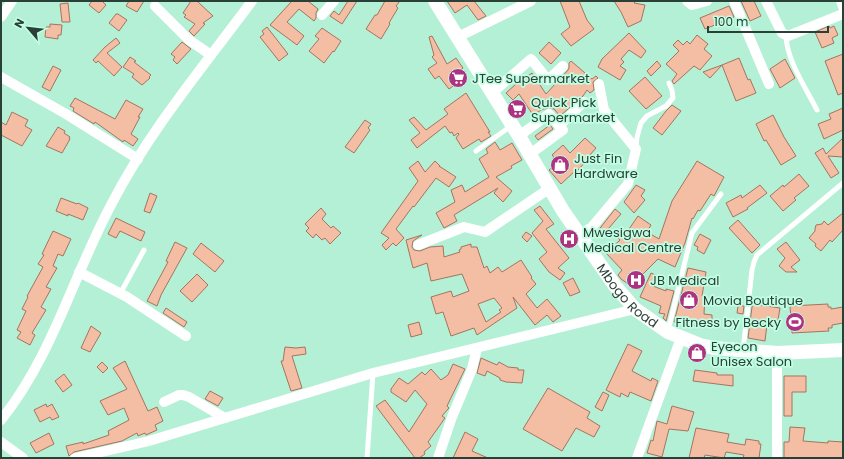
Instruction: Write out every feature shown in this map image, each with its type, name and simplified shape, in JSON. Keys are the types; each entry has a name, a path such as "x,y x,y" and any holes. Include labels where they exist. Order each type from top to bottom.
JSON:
{"main road":[{"name":"Mbogo Road","path":"435,1 579,235 615,286 636,309 668,332 700,345 714,348 777,353 843,350"}],"street":[{"path":"1,17 12,1"},
{"path":"1,420 5,407 35,369 52,336 90,246 111,204 138,159 182,94 252,1"},
{"path":"322,15 334,1"},
{"path":"458,37 531,1"},
{"path":"687,1 692,6 707,1"},
{"path":"734,1 769,84"},
{"path":"766,1 782,33 786,36 843,14"},
{"path":"841,1 843,7"},
{"path":"155,6 189,40 211,55"},
{"path":"492,93 531,59 548,80 563,66"},
{"path":"1,77 66,114 138,159"},
{"path":"579,235 592,227 628,184 636,149 604,110 599,84"},
{"path":"559,126 584,102"},
{"path":"516,131 549,114 562,130 530,154"},
{"path":"418,245 464,227 482,232 488,230 550,188"},
{"path":"79,272 120,294 186,336"},
{"path":"76,458 149,441 373,373 636,309"},
{"path":"637,458 681,338"},
{"path":"438,458 452,417 472,369 476,348"},
{"path":"777,353 777,458"},
{"path":"164,402 183,395 225,418"},
{"path":"1,442 23,458"}],"lane":[{"path":"786,36 786,42 792,60 817,110"},
{"path":"636,149 641,123 647,116 666,106 673,98 669,83"},
{"path":"476,151 516,131"},
{"path":"743,350 752,270 757,255 843,183"},
{"path":"668,332 692,232 721,194"},
{"path":"120,294 144,250"},
{"path":"367,458 373,373"}],"building":[{"path":"92,1 102,1 106,5 99,13 89,5"},
{"path":"129,1 144,1 137,12 126,6"},
{"path":"191,1 197,1 213,16 203,23 205,24 194,36 189,31 195,24 184,17 186,15 183,13"},
{"path":"292,1 308,1 318,9 314,21 299,9 287,22 304,36 297,45 270,25"},
{"path":"348,1 357,1 342,24 330,16 334,11 339,15"},
{"path":"385,1 400,1 396,6 398,8 389,23 390,24 381,39 366,29 375,15 377,15"},
{"path":"447,1 474,1 486,16 478,20 467,5 455,13"},
{"path":"560,1 579,1 587,20 594,29 571,46 561,34 570,27"},
{"path":"614,1 636,1 634,3 645,5 641,21 628,27"},
{"path":"741,1 754,1 761,16 750,21"},
{"path":"68,3 70,22 62,22 60,4"},
{"path":"729,6 734,17 705,29 700,18"},
{"path":"116,14 127,20 119,31 109,23"},
{"path":"50,24 62,25 61,35 58,35 58,39 45,37 46,27 50,27"},
{"path":"829,26 830,28 834,26 838,35 832,38 834,43 822,48 815,32"},
{"path":"267,27 288,54 279,61 260,37 264,34 262,31"},
{"path":"322,28 341,41 324,63 309,51 319,39 315,36"},
{"path":"629,33 646,51 641,58 629,50 621,59 624,62 620,66 626,70 620,80 598,67 602,59"},
{"path":"697,35 708,44 704,49 712,56 700,70 694,66 674,84 672,81 677,74 666,64 679,51 673,45 678,40 683,45 687,41 690,44"},
{"path":"432,36 447,64 456,58 463,68 455,74 460,81 449,89 439,76 435,79 428,69 437,63 432,57 434,55 429,37"},
{"path":"116,38 120,43 107,53 122,67 114,76 98,61 96,63 93,60"},
{"path":"182,42 191,49 177,64 173,60 175,57 171,54"},
{"path":"549,42 561,53 551,64 539,53"},
{"path":"843,54 843,93 838,95 825,61"},
{"path":"130,57 151,75 149,77 150,78 142,85 132,77 134,74 123,67"},
{"path":"739,58 748,80 750,79 756,93 736,101 722,65"},
{"path":"785,59 795,78 780,88 770,69"},
{"path":"571,61 592,79 596,76 598,78 593,82 594,90 590,93 587,90 583,96 560,116 554,109 548,108 543,109 533,115 519,94 513,100 506,93 532,73 546,94 568,70 569,63"},
{"path":"657,61 661,66 651,76 647,71"},
{"path":"722,65 710,78 703,72"},
{"path":"53,66 61,70 50,91 42,87"},
{"path":"645,77 662,96 646,109 629,91"},
{"path":"466,93 491,136 481,142 479,139 463,149 456,138 459,134 458,133 454,136 445,126 417,148 411,140 420,133 409,120 414,117 426,130 448,114 444,109"},
{"path":"75,98 115,119 126,100 143,109 131,134 138,139 133,146 124,140 123,142 95,122 94,124 73,111 74,108 70,106"},
{"path":"672,105 681,111 662,135 653,128"},
{"path":"843,108 843,130 824,139 818,124 831,119 829,114"},
{"path":"12,112 28,120 25,126 32,130 22,146 1,135 1,122 6,125"},
{"path":"773,115 796,156 781,165 766,140 764,141 756,124"},
{"path":"365,120 371,124 368,128 370,130 354,153 345,147"},
{"path":"550,125 553,129 538,140 535,136"},
{"path":"58,127 65,131 64,133 70,137 62,153 46,146"},
{"path":"585,138 596,148 576,172 575,171 561,184 549,170 558,162 552,155 563,145 570,153"},
{"path":"843,138 843,157 828,156 839,173 831,178 815,153 823,148 826,154"},
{"path":"495,142 500,150 512,143 522,160 511,166 512,168 496,177 512,191 503,202 494,193 498,188 454,215 457,221 444,228 436,213 455,202 451,190 462,185 465,192 489,177 479,159 488,153 486,149"},
{"path":"418,161 425,172 435,161 439,166 456,177 449,187 436,178 396,229 404,238 396,246 393,243 386,250 382,245 389,238 381,233 418,181 409,168"},
{"path":"697,161 724,177 714,196 711,194 700,211 698,210 693,219 692,218 685,243 675,267 658,259 631,286 621,279 618,275 622,270 606,253 620,240 617,237 624,229 627,232 638,216 651,225 647,232 659,239 672,201"},
{"path":"799,174 809,186 794,198 796,200 783,211 770,196 783,185 784,187"},
{"path":"636,185 645,190 641,196 645,200 634,213 624,202"},
{"path":"760,185 767,193 747,208 748,209 733,217 726,203 741,195 742,198"},
{"path":"150,193 157,196 150,213 144,211"},
{"path":"61,198 77,204 78,203 88,208 83,220 56,211"},
{"path":"540,206 554,224 546,229 569,258 558,268 565,273 560,280 549,272 539,259 547,252 532,233 543,221 534,210"},
{"path":"321,208 326,214 322,219 331,228 333,226 341,233 330,244 325,238 322,240 316,234 313,238 306,231 309,228 305,224"},
{"path":"615,209 621,214 602,236 597,232"},
{"path":"843,213 843,230 832,242 830,240 821,251 809,238 815,231 816,225 822,224 824,221 828,225"},
{"path":"116,218 145,232 141,241 120,231 116,238 108,234"},
{"path":"738,220 760,245 752,253 729,228"},
{"path":"53,231 71,239 63,256 58,254 53,266 57,268 46,287 51,289 41,307 46,310 32,333 35,335 30,345 17,338 21,332 17,330 26,311 22,309 28,297 27,296 43,267 38,264 44,255 42,254"},
{"path":"526,232 532,236 527,242 522,237"},
{"path":"700,234 711,240 704,254 697,250 698,247 694,245"},
{"path":"422,235 413,241 412,247 414,250 420,251 430,247 443,246 444,257 460,252 459,250 461,247 471,244 471,247 477,247 484,268 487,266 490,273 498,267 502,272 521,260 536,284 526,294 537,308 547,299 561,316 553,322 547,315 535,325 513,297 517,308 477,335 474,328 451,336 443,312 436,314 431,297 451,291 453,297 469,291 462,274 431,281 427,263 413,268 406,240","holes":["494,298 502,308 499,310 501,312 486,322 478,304"]},
{"path":"175,242 187,248 161,295 157,306 147,301 168,262 166,261"},
{"path":"786,242 800,260 791,267 797,272 786,272 779,266 785,258 777,249"},
{"path":"201,243 224,261 215,272 193,254"},
{"path":"688,268 706,272 702,296 705,297 704,314 712,315 712,322 702,321 701,327 674,322"},
{"path":"651,273 658,276 653,286 666,291 666,289 674,291 666,321 663,318 665,314 659,313 661,306 640,297"},
{"path":"197,274 208,285 192,302 180,291"},
{"path":"573,278 580,292 570,296 563,283"},
{"path":"753,304 780,308 777,326 767,324 765,341 748,338"},
{"path":"828,304 828,307 831,307 831,309 843,307 843,323 832,325 832,328 828,328 829,331 792,333 790,306"},
{"path":"738,306 744,306 743,314 737,313"},
{"path":"166,308 187,322 184,327 163,313"},
{"path":"419,322 422,334 411,337 408,325"},
{"path":"91,326 101,333 90,352 81,348"},
{"path":"628,344 642,351 632,371 651,381 652,378 658,381 651,401 630,392 628,397 621,393 620,397 606,390"},
{"path":"285,347 305,347 306,354 292,356 302,388 291,391 281,361 283,361"},
{"path":"481,358 497,365 499,362 508,367 524,370 522,383 500,380 500,378 487,371 485,376 477,373"},
{"path":"125,361 148,411 157,407 163,421 155,425 157,430 146,435 145,433 138,436 137,433 122,441 74,452 69,456 66,446 83,442 83,444 109,435 108,431 129,420 124,408 108,415 100,401 127,389 113,368"},
{"path":"102,362 108,368 103,373 97,367"},
{"path":"453,364 465,369 447,406 449,408 442,416 445,418 428,442 431,446 424,452 425,454 419,458 415,458 376,406 385,400 409,432 427,404 415,390 406,402 391,392 391,389 399,378 408,384 422,372 425,375 431,369 441,380 448,375"},
{"path":"695,370 717,373 717,375 733,375 733,386 693,381"},
{"path":"64,374 72,385 63,392 55,381"},
{"path":"784,376 806,376 806,392 792,392 792,416 784,416"},
{"path":"548,388 590,412 587,418 600,426 594,437 576,428 562,451 523,429"},
{"path":"210,391 223,398 218,406 205,399"},
{"path":"603,392 609,395 602,411 595,407"},
{"path":"46,404 47,407 52,404 59,417 52,420 50,417 40,422 34,410"},
{"path":"672,406 694,412 688,431 669,429 662,457 647,453 651,440 653,441 657,421 667,424"},
{"path":"790,427 805,428 803,441 828,443 828,441 843,442 843,458 784,458 784,442 789,442"},
{"path":"696,428 729,434 727,442 745,445 746,439 759,441 759,444 761,444 759,458 743,458 744,455 726,452 724,458 705,455 704,458 689,458"},
{"path":"465,432 478,439 472,451 488,458 453,458"},
{"path":"49,433 54,444 36,453 30,443"}],"place":[{"name":"JTee Supermarket","path":"458,78"},
{"name":"Quick Pick Supermarket","path":"517,109"},
{"name":"Just Fin Hardware","path":"560,165"},
{"name":"Mwesigwa Medical Centre","path":"569,239"},
{"name":"JB Medical","path":"636,280"},
{"name":"Movia Boutique","path":"689,300"},
{"name":"Fitness by Becky","path":"795,322"},
{"name":"Eyecon Unisex Salon","path":"697,353"}]}
